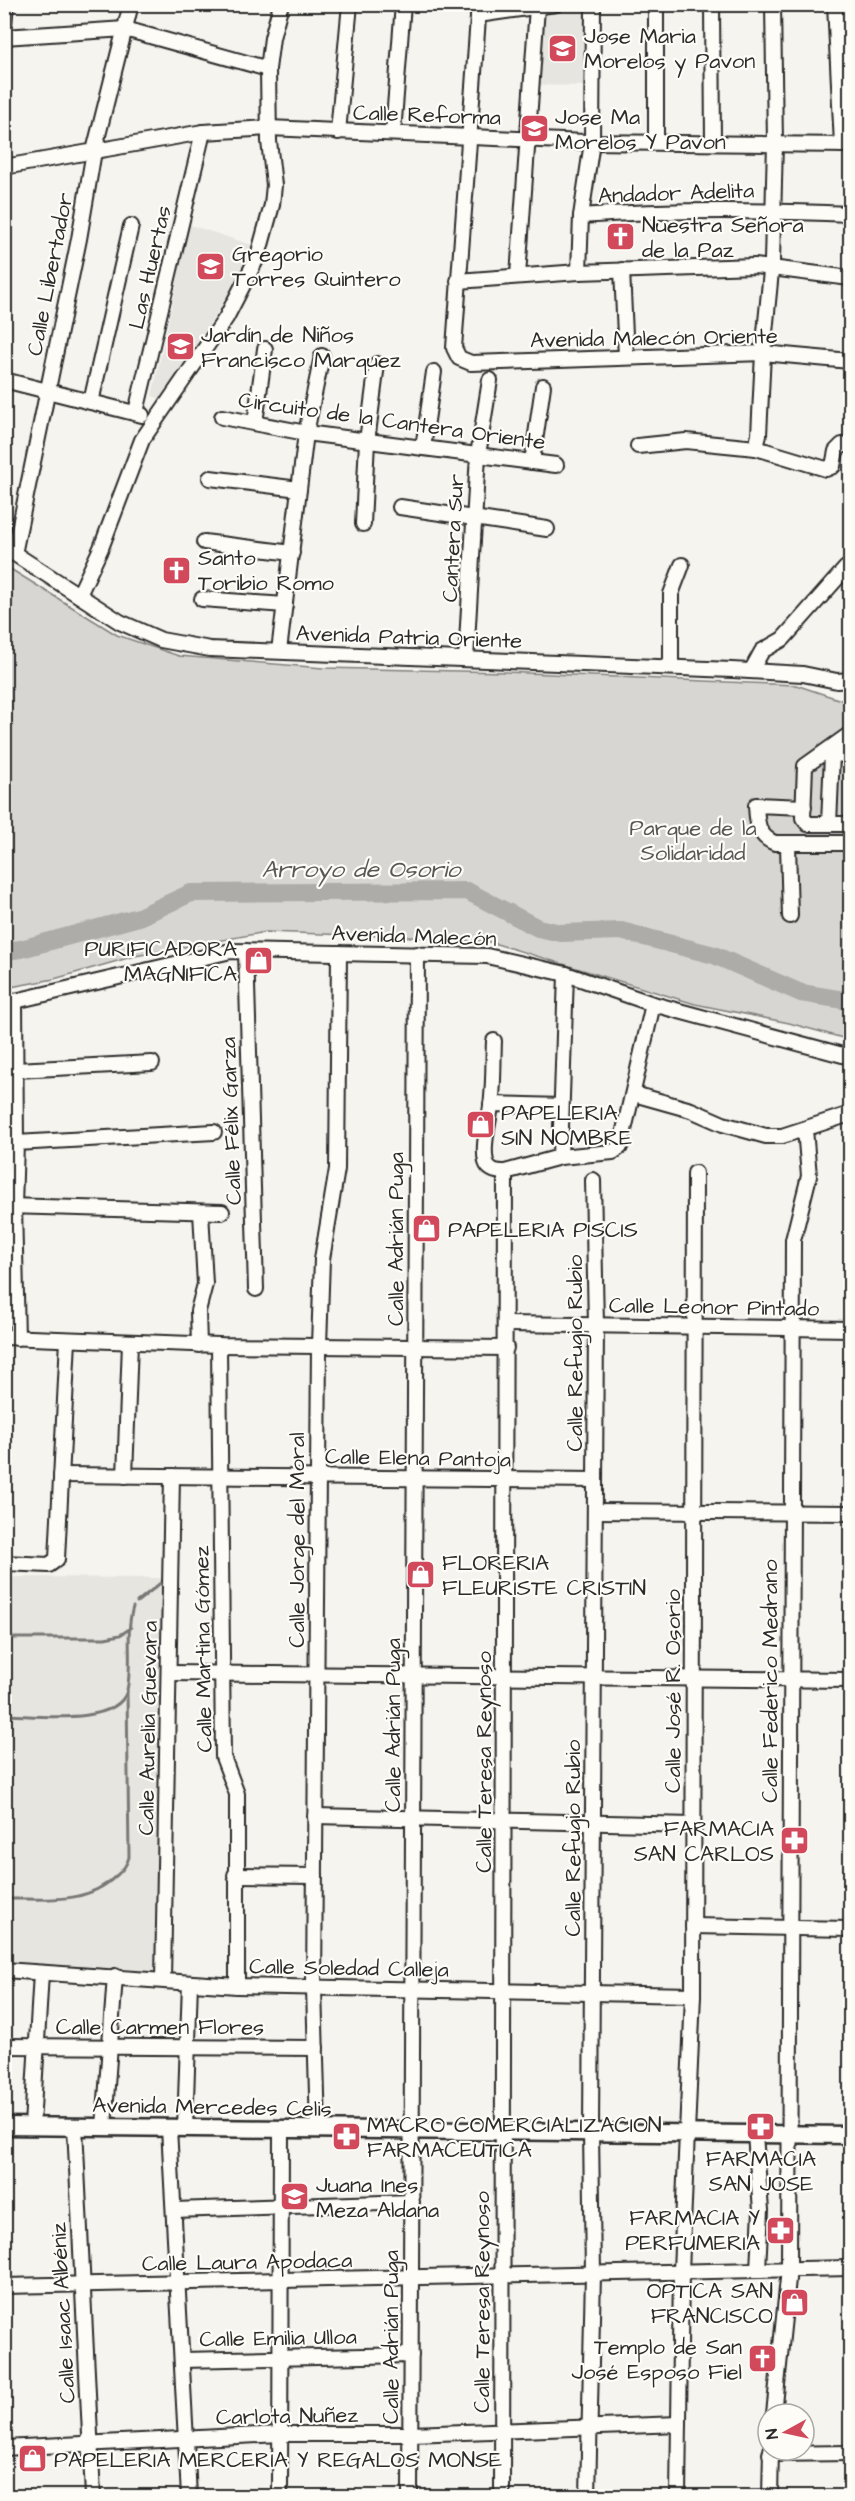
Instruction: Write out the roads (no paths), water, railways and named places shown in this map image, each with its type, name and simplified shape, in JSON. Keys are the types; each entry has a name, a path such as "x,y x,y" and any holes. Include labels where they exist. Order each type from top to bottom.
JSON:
{"main road":[{"name":"Avenida Mercedes Celis","path":"4,2126 850,2135"}],"street":[{"path":"4,25 6,4"},
{"name":"Calle Libertador","path":"9,550 48,392 94,151 131,4"},
{"path":"79,596 101,548 134,458 155,420 226,318 258,256 268,224 273,195 268,69 272,38 281,4"},
{"path":"338,132 350,4"},
{"path":"393,133 403,4"},
{"path":"556,4 478,10 458,280 579,272 755,266 850,278"},
{"path":"579,272 581,216 592,142 593,4"},
{"path":"656,4 656,142"},
{"path":"712,4 713,142"},
{"path":"756,448 759,435 763,353 772,268 775,143 773,4"},
{"path":"835,4 844,70 846,145"},
{"path":"518,276 537,7"},
{"path":"4,37 125,29 268,69"},
{"name":"Calle Reforma","path":"4,167 203,132 269,128 592,142 846,145"},
{"name":"Las Huertas","path":"136,412 203,132"},
{"name":"Andador Adelita","path":"581,216 658,210 772,210 850,214"},
{"path":"91,402 131,226"},
{"path":"622,270 626,357"},
{"name":"Avenida Malecón Oriente","path":"458,280 454,348 459,358 471,363 763,353 850,361"},
{"path":"255,423 265,349"},
{"path":"279,651 306,433 322,356"},
{"path":"363,524 367,441 377,364"},
{"path":"423,448 434,372"},
{"path":"4,380 136,412 155,420"},
{"name":"Cantera Sur","path":"466,659 478,455 490,380"},
{"path":"532,462 543,386"},
{"name":"Circuito de la Cantera Oriente","path":"222,417 306,433 556,465"},
{"path":"638,446 686,441 756,448 826,469 833,466 836,451 842,445"},
{"path":"210,478 299,489"},
{"path":"400,507 548,529"},
{"path":"204,542 292,553"},
{"name":"Avenida Patria Oriente","path":"9,550 120,622 161,640 210,649 803,674 844,681 850,691"},
{"path":"671,667 671,594 682,565"},
{"path":"751,671 762,651 783,639 846,568"},
{"path":"202,598 285,605"},
{"path":"850,734 828,754 805,766 803,818 808,824 850,824"},
{"path":"828,754 849,754"},
{"path":"828,754 829,824"},
{"path":"804,807 756,805 757,823 765,838 775,843 788,845 850,843"},
{"path":"788,845 790,916"},
{"name":"Avenida Malecón","path":"10,1000 231,951 487,956 566,974 653,1004 850,1057"},
{"name":"Calle Félix Garza","path":"246,951 256,1289"},
{"name":"Calle Jorge del Moral","path":"318,2130 314,1988 319,1345 322,1259 337,1169 339,953"},
{"name":"Calle Adrián Puga","path":"410,2496 417,954"},
{"path":"560,1157 566,974"},
{"path":"10,1000 16,1070 16,1143 9,1206 11,1337 199,1345 506,1348"},
{"path":"494,1041 491,1104 485,1148 487,1164 496,1172 505,1172 560,1157 613,1152 620,1147 653,1004"},
{"path":"16,1070 152,1063"},
{"path":"634,1094 691,1110 723,1124 766,1136 782,1136 850,1114"},
{"path":"491,1104 561,1106"},
{"name":"Calle Federico Medrano","path":"775,2402 789,2269 793,1240 808,1176 806,1129"},
{"path":"16,1143 214,1132"},
{"name":"Calle Teresa Reynoso","path":"502,2496 505,1172"},
{"name":"Calle José R. Osorio","path":"678,2496 685,2134 693,1995 695,1173"},
{"name":"Calle Refugio Rubio","path":"588,2496 593,2274 591,2132 596,1325 593,1180"},
{"path":"9,1206 222,1212"},
{"path":"199,1345 198,1311 205,1284 201,1212"},
{"name":"Calle Leonor Pintado","path":"506,1324 850,1329"},
{"path":"4,1563 49,1565 57,1559 68,1340"},
{"path":"125,1476 130,1343"},
{"name":"Calle Martina Gómez","path":"219,1345 224,1757 237,1794 235,1875 237,1986"},
{"name":"Calle Elena Pantoja","path":"61,1475 595,1480"},
{"name":"Calle Aurelia Guevara","path":"163,1980 172,1476"},
{"path":"595,1511 850,1513"},
{"path":"169,1673 850,1680"},
{"path":"315,1816 693,1825"},
{"path":"235,1875 315,1876"},
{"path":"693,1926 850,1929"},
{"name":"Calle Soledad Calleja","path":"4,1970 237,1986 693,1995"},
{"path":"32,2126 41,1972"},
{"path":"105,2127 115,1976"},
{"path":"189,2496 174,2210 177,2128 189,2047 190,1983"},
{"name":"Calle Carmen Flores","path":"4,2046 316,2048"},
{"name":"Calle Isaac Albéniz","path":"75,2127 93,2496"},
{"path":"280,2496 281,2129"},
{"path":"755,2135 761,2210 759,2269"},
{"path":"174,2210 412,2202"},
{"name":"Calle Laura Apodaca","path":"4,2286 850,2268"},
{"name":"Calle Emilia Ulloa","path":"182,2360 411,2355"},
{"name":"Carlota Nuñez","path":"4,2448 280,2434 411,2434 679,2424"},
{"path":"816,2453 850,2453"},
{"path":"770,2496 771,2462"}],"waterway":[{"name":"Arroyo de Osorio","path":"4,951 21,949 139,917 191,893 467,891 538,928 561,933 621,931 714,955 801,993 850,1001"},
{"path":"137,1602 163,1581"},
{"path":"4,1899 63,1898 91,1892 104,1886 127,1863 129,1857 127,1690 133,1607"},
{"path":"4,1638 105,1638 120,1635 131,1628"},
{"path":"4,1715 54,1717 91,1714 107,1710 120,1702 127,1691"}],"place":[{"name":"Jose Maria Morelos y Pavon","path":"563,48"},
{"name":"Jose Ma Morelos Y Pavon","path":"534,129"},
{"name":"Nuestra Señora de la Paz","path":"621,237"},
{"name":"Gregorio Torres Quintero","path":"211,266"},
{"name":"Jardín de Niños Francisco Marquez","path":"180,347"},
{"name":"Santo Toribio Romo","path":"177,570"},
{"name":"PURIFICADORA MAGNIFICA","path":"258,961"},
{"name":"PAPELERIA SIN NOMBRE","path":"480,1125"},
{"name":"PAPELERIA PISCIS","path":"427,1229"},
{"name":"FLORERIA FLEURISTE CRISTIN","path":"421,1575"},
{"name":"FARMACIA SAN CARLOS","path":"795,1841"},
{"name":"FARMACIA SAN JOSE","path":"761,2126"},
{"name":"MACRO COMERCIALIZACION FARMACEUTICA","path":"346,2137"},
{"name":"Juana Ines Meza Aldana","path":"295,2197"},
{"name":"FARMACIA Y PERFUMERIA","path":"781,2230"},
{"name":"OPTICA SAN FRANCISCO","path":"794,2303"},
{"name":"Templo de San José Esposo Fiel","path":"763,2359"},
{"name":"PAPELERIA MERCERIA Y REGALOS MONSE","path":"33,2459"}],"park label":[{"name":"Parque de la Solidaridad","path":"693,840"}]}
